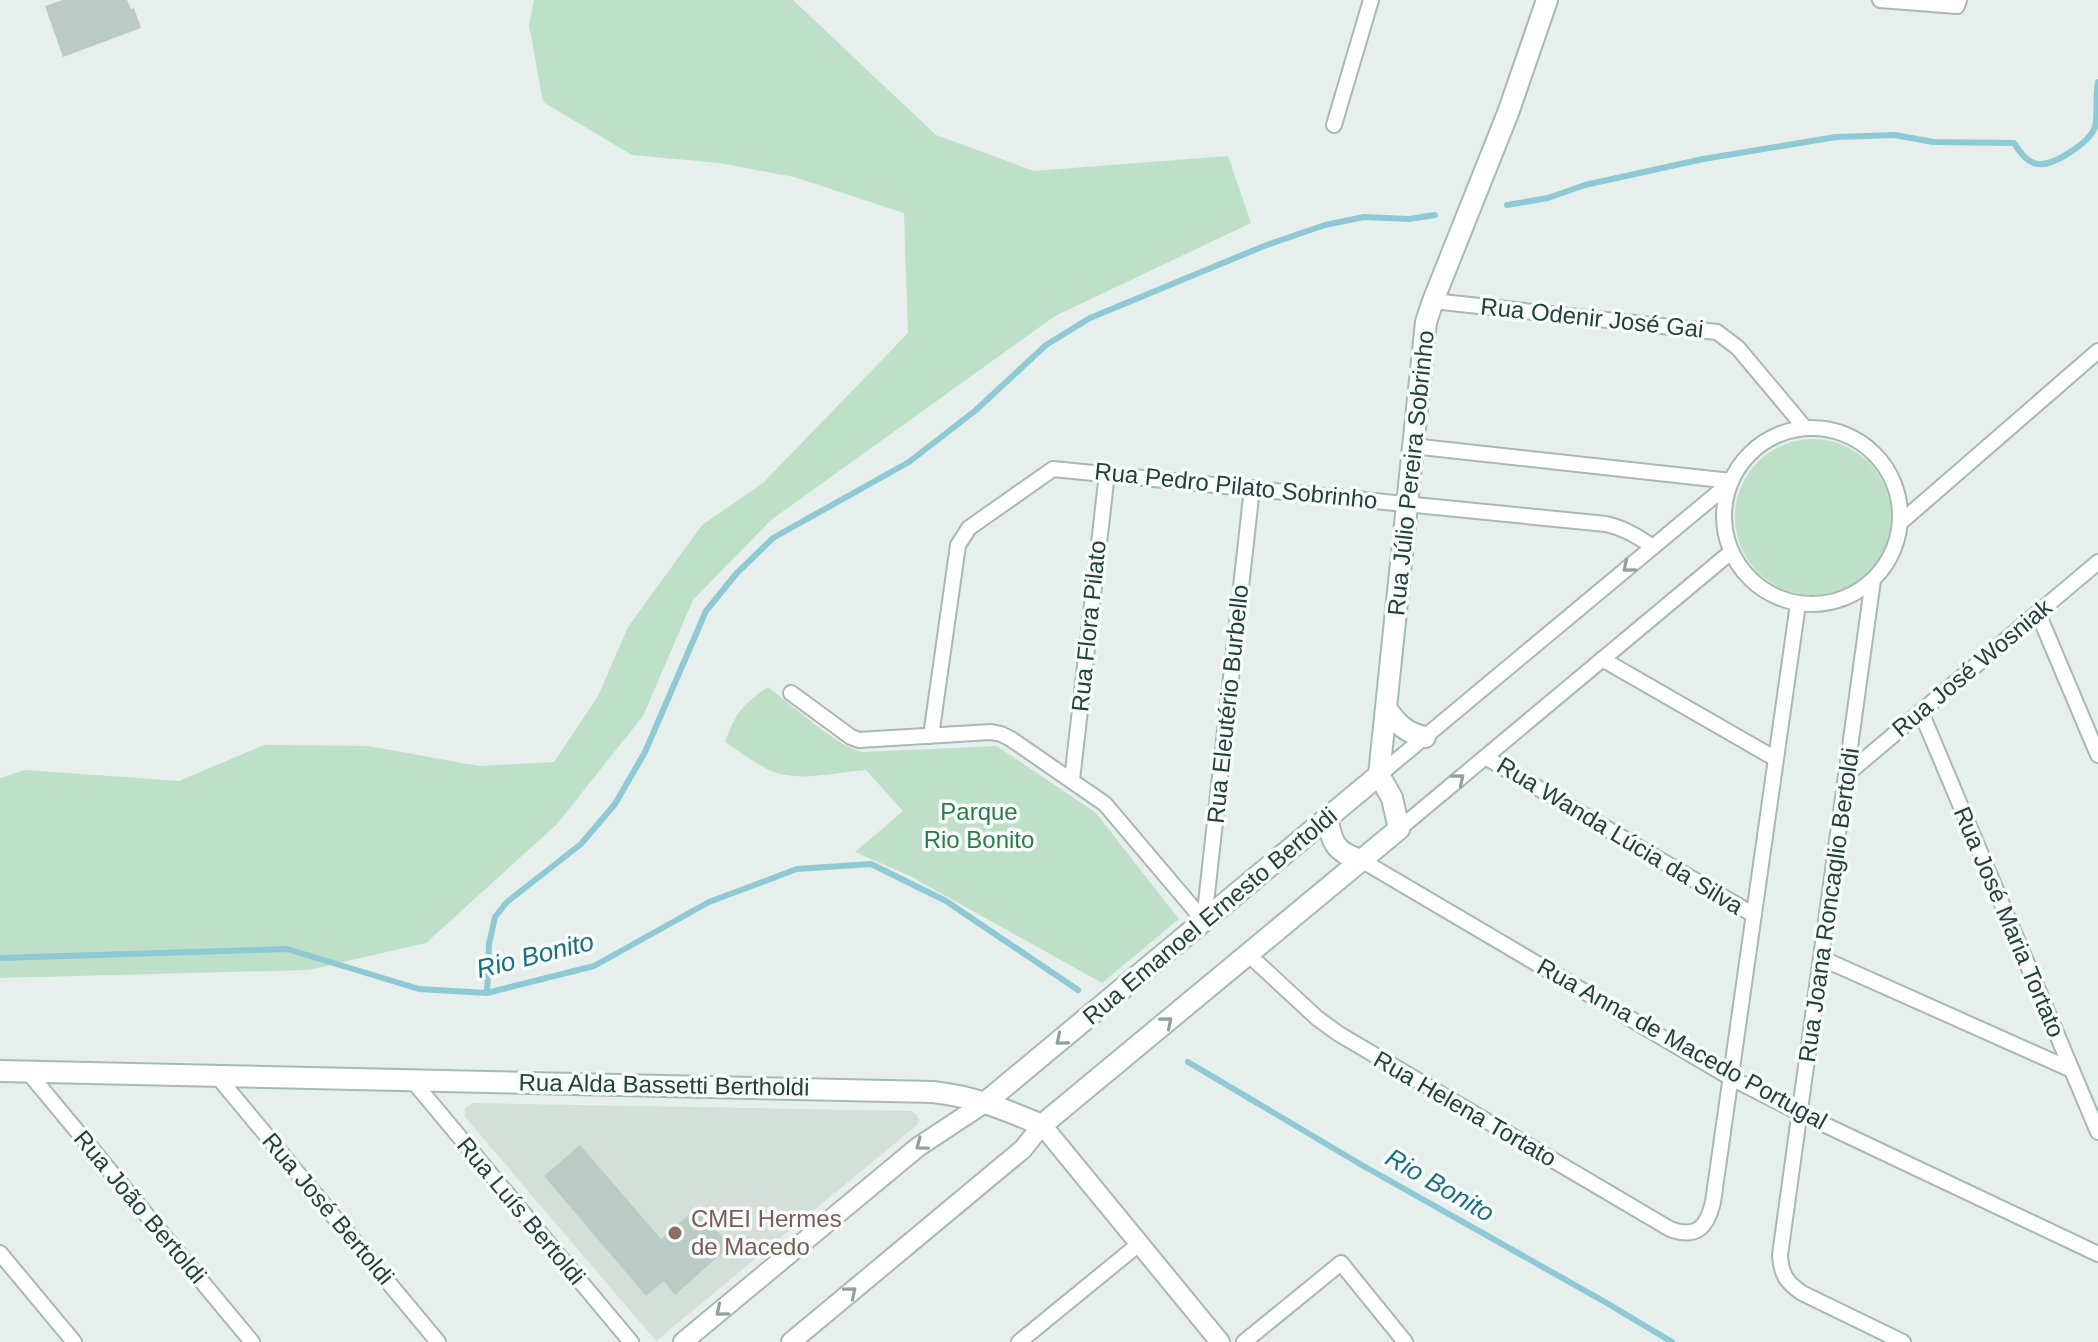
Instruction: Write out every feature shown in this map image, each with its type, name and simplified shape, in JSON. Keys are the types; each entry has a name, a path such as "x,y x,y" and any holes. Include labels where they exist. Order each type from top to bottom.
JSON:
{"main road":[{"name":"Rua Júlio Pereira Sobrinho","path":"1379,775 1423,336 1433,301 1508,113 1547,0"},
{"path":"1386,708 1405,730 1425,737"},
{"name":"Rua Emanoel Ernesto Bertoldi","path":"986,1102 1379,775"},
{"path":"1042,1125 1399,829 1392,798 1379,775"},
{"path":"1327,818 1333,843 1341,851 1361,860"},
{"name":"Rua Alda Bassetti Bertholdi","path":"0,1071 933,1092 986,1102 1042,1125"}],"street":[{"path":"1334,125 1371,0"},
{"path":"1880,0 1958,3"},
{"name":"Rua Odenir José Gai","path":"1433,301 1717,332 1738,348 1805,428"},
{"path":"1901,522 2098,351"},
{"path":"1805,428 1830,429 1854,438 1875,453 1890,473 1898,497 1901,522 1887,563 1873,580 1851,596 1825,604 1798,604 1770,595 1747,577 1731,552 1724,529 1725,505 1731,481 1743,461 1761,444 1782,433 1805,428"},
{"path":"1412,446 1731,481"},
{"name":"Rua Pedro Pilato Sobrinho","path":"931,736 958,545 969,528 1053,469 1606,524 1633,533 1653,547"},
{"name":"Rua Flora Pilato","path":"1072,780 1107,473"},
{"name":"Rua Emanoel Ernesto Bertoldi","path":"1379,775 1731,481"},
{"name":"Rua Eleutério Burbello","path":"1204,921 1252,488"},
{"path":"1399,829 1731,552"},
{"name":"Rua José Wosniak","path":"1846,775 2098,562"},
{"name":"Rua Joana Roncaglio Bertoldi","path":"1873,580 1780,1255 1783,1277 1790,1285 1903,1342"},
{"path":"1731,1078 1798,604"},
{"path":"2038,613 2098,755"},
{"path":"1602,659 1776,759"},
{"path":"791,693 859,740 991,732 1001,734 1072,780 1115,813 1204,921"},
{"name":"Rua José Maria Tortato","path":"1921,712 2098,1132"},
{"name":"Rua Wanda Lúcia da Silva","path":"1485,757 1754,915"},
{"name":"Rua Anna de Macedo Portugal","path":"1361,860 1731,1078 1800,1113 2094,1247"},
{"name":"Rua Helena Tortato","path":"1248,954 1317,1018 1339,1034 1670,1229 1688,1234 1698,1230 1711,1213 1731,1078"},
{"path":"1821,958 2072,1070"},
{"name":"Rua João Bertoldi","path":"28,1072 252,1342"},
{"name":"Rua José Bertoldi","path":"217,1076 438,1342"},
{"name":"Rua Luís Bertoldi","path":"412,1080 631,1342"},
{"name":"Rua Emanoel Ernesto Bertoldi","path":"683,1342 918,1147 986,1102"},
{"path":"791,1342 1023,1149 1042,1125"},
{"name":"Rua Alda Bassetti Bertholdi","path":"1042,1125 1220,1342"},
{"path":"1019,1342 1139,1244"},
{"path":"0,1253 74,1342"},
{"path":"1244,1342 1341,1263 1405,1342"}],"shaded area":[{"name":"CMEI Hermes de Macedo","path":"473,1103 911,1111 919,1120 917,1125 656,1341 465,1117 465,1108"}],"green space":[{"path":"534,0 793,0 936,135 1034,171 1228,156 1251,223 1055,316 771,520 693,600 643,716 557,824 426,943 309,970 0,978 0,778 25,770 179,781 264,745 368,746 479,766 554,762 598,696 628,627 702,525 763,483 908,333 904,213 794,177 719,163 632,155 543,102 529,25"},
{"path":"1813,439 1843,445 1868,462 1885,487 1891,517 1885,547 1868,572 1843,589 1813,595 1783,589 1758,572 1741,547 1735,517 1741,487 1758,462 1783,445"},
{"name":"Parque Rio Bonito","path":"768,687 828,734 863,752 997,746 1096,813 1179,919 1102,983 910,876 855,852 903,811 866,770 791,776 762,766 725,742 741,710"}],"building":[{"path":"63,0 127,0 131,9 134,8 141,28 63,57 45,6"},
{"path":"580,1145 661,1239 697,1208 730,1246 675,1295 664,1281 646,1296 544,1176"}],"waterway":[{"path":"1507,205 1548,198 1585,185 1703,159 1836,137 1895,135 1933,142 2014,143 2030,161 2045,164 2071,152 2092,133 2096,122 2098,82"},
{"path":"487,993 489,944 495,917 507,902 581,844 615,804 645,752 706,611 736,574 773,538 909,462 976,410 1046,345 1090,318 1264,246 1325,225 1364,217 1409,219 1435,215"},
{"name":"Rio Bonito","path":"0,958 287,949 419,989 487,993 594,966 709,902 797,869 871,864 946,901 1078,990"},
{"name":"Rio Bonito","path":"1188,1062 1672,1342"}],"place":[{"name":"CMEI Hermes de Macedo","path":"675,1233"}]}
